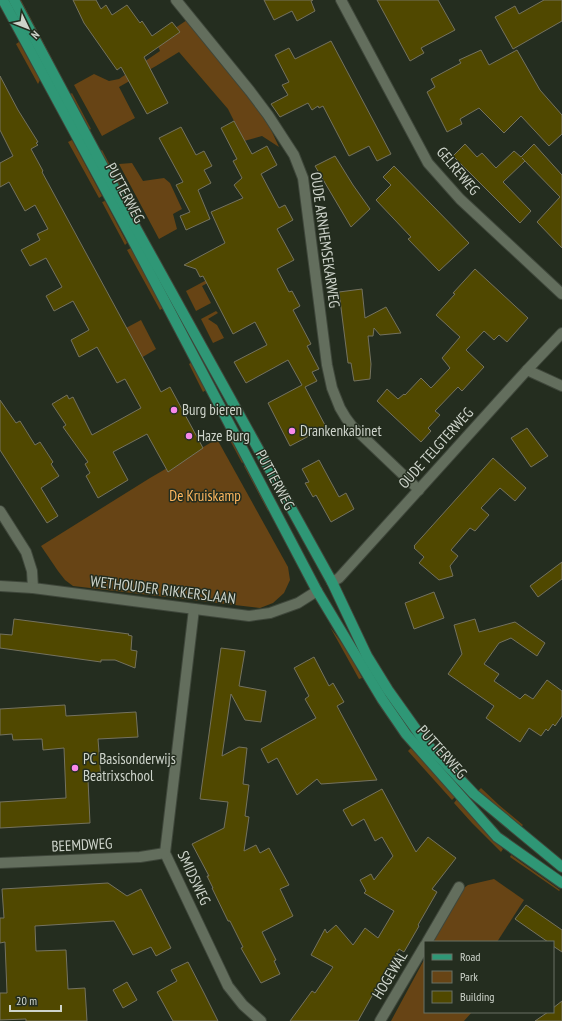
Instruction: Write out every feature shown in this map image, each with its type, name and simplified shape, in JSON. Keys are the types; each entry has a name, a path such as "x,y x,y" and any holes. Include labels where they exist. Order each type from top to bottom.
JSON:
{"main road":[{"name":"PUTTERWEG","path":"3,0 129,233 317,591 382,699 406,734 497,837 562,883"},
{"name":"PUTTERWEG","path":"14,0 133,223 332,582 367,656 388,690 425,742 474,794 562,867"}],"street":[{"name":"OUDE ARNHEMSEKARWEG","path":"176,0 250,90 294,155 303,178 327,365 332,388 340,408 352,426 419,490"},
{"name":"GELREWEG","path":"341,0 428,163 460,199 562,294"},
{"name":"OUDE TELGTERWEG","path":"332,582 339,578 562,333"},
{"path":"527,370 562,386"},
{"path":"0,511 26,552 32,570 33,588"},
{"name":"WETHOUDER RIKKERSLAAN","path":"0,586 33,588 249,616 270,613 298,603 317,591"},
{"name":"SMIDSWEG","path":"194,609 165,853 228,986 243,1005 261,1021"},
{"name":"BEEMDWEG","path":"0,863 140,857 165,853"},
{"name":"HOGEWAL","path":"428,941 459,887"},
{"name":"HOGEWAL","path":"380,1021 424,947"}],"green space":[{"path":"17,0 21,0 53,61 50,62"},
{"path":"187,20 266,119 279,147 262,136 244,141 228,109 179,52 119,87 135,118 102,136 74,85 94,74 109,81 119,79 160,51 156,41"},
{"path":"19,42 40,80 38,84 16,44"},
{"path":"72,93 91,129 88,131 68,96"},
{"path":"72,140 102,196 99,198 68,142"},
{"path":"102,150 133,209 130,211 99,152"},
{"path":"132,163 143,181 164,178 170,183 182,209 173,214 177,229 159,239 119,164"},
{"path":"105,201 127,243 125,245 102,202"},
{"path":"131,248 163,308 160,310 127,250"},
{"path":"246,259 244,263 202,286 211,303 196,311 186,291"},
{"path":"216,311 218,313 208,319 217,325 224,338 213,343 201,319"},
{"path":"141,320 156,349 141,358 126,328"},
{"path":"192,362 206,390 203,392 189,364"},
{"path":"229,430 245,461 242,463 225,431"},
{"name":"De Kruiskamp","path":"217,439 288,567 290,580 284,593 273,603 260,608 73,586 65,580 41,546 150,478"},
{"path":"246,464 270,508 268,511 244,466"},
{"path":"330,627 347,650 362,678 359,679"},
{"path":"411,748 455,797 452,800 408,751"},
{"path":"481,788 523,825 519,829 477,792"},
{"path":"457,799 503,849 501,852 454,803"},
{"path":"511,855 560,890 559,891 510,857"},
{"path":"494,879 524,900 498,941 434,941 461,890 468,885"},
{"path":"424,960 424,1013 471,1013 464,1021 391,1021"}],"building":[{"path":"73,0 96,0 101,9 106,5 112,15 127,5 140,23 142,21 152,36 172,22 180,32 144,57 168,103 147,114 121,67 117,70 84,23"},
{"path":"264,0 313,0 311,1 315,11 297,21 292,11 274,20"},
{"path":"377,0 438,0 455,30 421,48 424,53 410,61"},
{"path":"544,0 562,0 562,21 513,49 495,17 515,6 519,14"},
{"path":"331,41 391,154 377,161 369,146 349,156 323,106 319,108 318,106 312,110 308,103 280,117 271,104 288,95 282,85 289,82 275,55 289,48 295,59"},
{"path":"481,50 489,65 517,50 540,90 562,115 562,134 549,146 521,116 504,133 479,108 460,119 462,124 447,132 427,92 435,87 431,79 461,63 459,60"},
{"path":"0,76 18,110 38,142 36,143 38,145 31,149 43,171 42,172 161,392 170,387 203,448 168,472 147,434 113,452 128,480 98,498 86,476 90,473 85,464 88,462 63,427 66,425 52,404 67,395 69,399 73,397 92,435 141,408 125,379 117,383 97,347 79,357 71,340 89,330 73,301 54,311 46,296 62,287 46,258 30,266 21,250 40,240 37,234 48,229 35,205 25,211 9,182 0,187 0,163 13,156 0,130"},
{"path":"234,121 252,154 267,146 277,165 261,174 279,208 285,205 293,220 277,229 294,260 277,269 289,292 292,291 300,306 293,310 311,344 307,346 319,369 312,372 317,381 305,387 326,427 290,446 268,403 302,385 288,360 246,383 234,362 267,345 255,322 233,334 203,276 200,277 196,269 184,265 225,243 211,212 243,198 234,185 242,178 233,161 237,159 221,128"},
{"path":"181,127 196,155 204,151 212,166 204,170 211,183 198,190 210,219 186,230 180,216 190,212 176,185 183,182 159,138"},
{"path":"465,144 477,157 482,153 496,168 514,151 521,157 534,144 562,175 562,248 537,222 560,197 525,161 503,182 531,211 520,223 453,156"},
{"path":"335,156 370,209 351,227 315,166"},
{"path":"394,166 469,243 439,271 408,239 411,237 376,200 391,185 383,177"},
{"path":"475,269 528,318 507,342 499,335 494,340 484,331 466,350 484,367 462,391 458,387 435,411 440,415 428,428 431,431 421,442 377,401 387,389 398,399 404,394 405,395 421,378 431,388 450,368 442,358 460,337 436,315 455,294 453,293"},
{"path":"362,289 365,318 386,307 401,333 380,335 374,328 373,336 368,336 371,364 370,379 354,381 351,363 348,363 339,292"},
{"path":"0,400 16,423 20,421 35,445 40,442 53,462 51,464 59,476 41,488 58,516 47,523 0,450"},
{"path":"527,428 548,456 531,467 511,438"},
{"path":"493,458 526,488 515,501 500,488 481,508 489,515 475,531 470,528 451,550 458,556 450,566 453,576 439,580 419,563 424,557 414,548 414,546"},
{"path":"319,460 339,497 346,493 354,509 331,522 316,495 313,497 305,483 309,482 302,469"},
{"path":"562,562 562,579 538,597 530,586"},
{"path":"434,592 444,618 414,629 405,603"},
{"path":"14,619 129,634 128,635 132,636 131,650 137,651 135,668 115,660 101,660 101,662 0,648 0,634 12,635"},
{"path":"475,619 479,632 515,622 545,643 537,656 511,638 499,643 484,664 499,674 494,681 520,699 525,694 533,699 547,680 562,691 562,716 555,726 553,724 548,731 546,729 541,736 529,728 520,742 486,718 494,706 448,674 462,654 454,625"},
{"path":"221,648 245,651 239,686 266,691 261,722 245,720 231,694 222,756 239,747 247,748 243,784 249,785 245,816 249,817 244,851 256,845 260,853 269,848 289,885 280,889 293,916 262,932 276,960 274,961 280,974 261,983 241,948 243,947 230,921 228,921 207,876 209,876 192,844 224,828 228,802 200,799"},
{"path":"314,657 329,686 333,683 344,702 337,706 377,780 321,784 317,779 297,795 277,758 268,763 261,749 316,718 305,699 309,696 294,668"},
{"path":"65,705 66,716 136,712 138,737 98,739 101,779 88,780 90,823 0,828 0,802 66,798 64,748 43,750 42,739 13,740 12,734 0,735 0,709"},
{"path":"382,789 416,852 428,837 456,858 432,889 437,892 418,925 419,926 404,952 399,949 358,1021 290,1021 312,991 315,993 333,967 311,955 325,929 327,933 336,925 353,945 365,928 378,938 394,911 364,893 366,891 360,880 371,874 374,880 393,856 382,837 375,841 364,819 352,826 343,810"},
{"path":"108,883 127,896 141,889 171,948 156,956 151,947 133,955 114,921 35,926 36,951 66,950 68,989 85,988 87,1021 26,1021 26,1019 0,1020 0,993 7,993 5,942 0,943 0,918 4,918 2,889"},
{"path":"526,905 562,930 562,952 554,947 554,941 547,941 515,919"},
{"path":"188,962 218,1021 173,1021 157,992 177,981 171,970"},
{"path":"127,982 137,1000 123,1008 113,990"},
{"path":"562,1001 562,1021 535,1021 547,1013 554,1013 554,1007"}],"place":[{"name":"Burg bieren","path":"174,410"},
{"name":"Drankenkabinet","path":"292,431"},
{"name":"Haze Burg","path":"189,436"},
{"name":"PC Basisonderwijs Beatrixschool","path":"75,768"}]}
